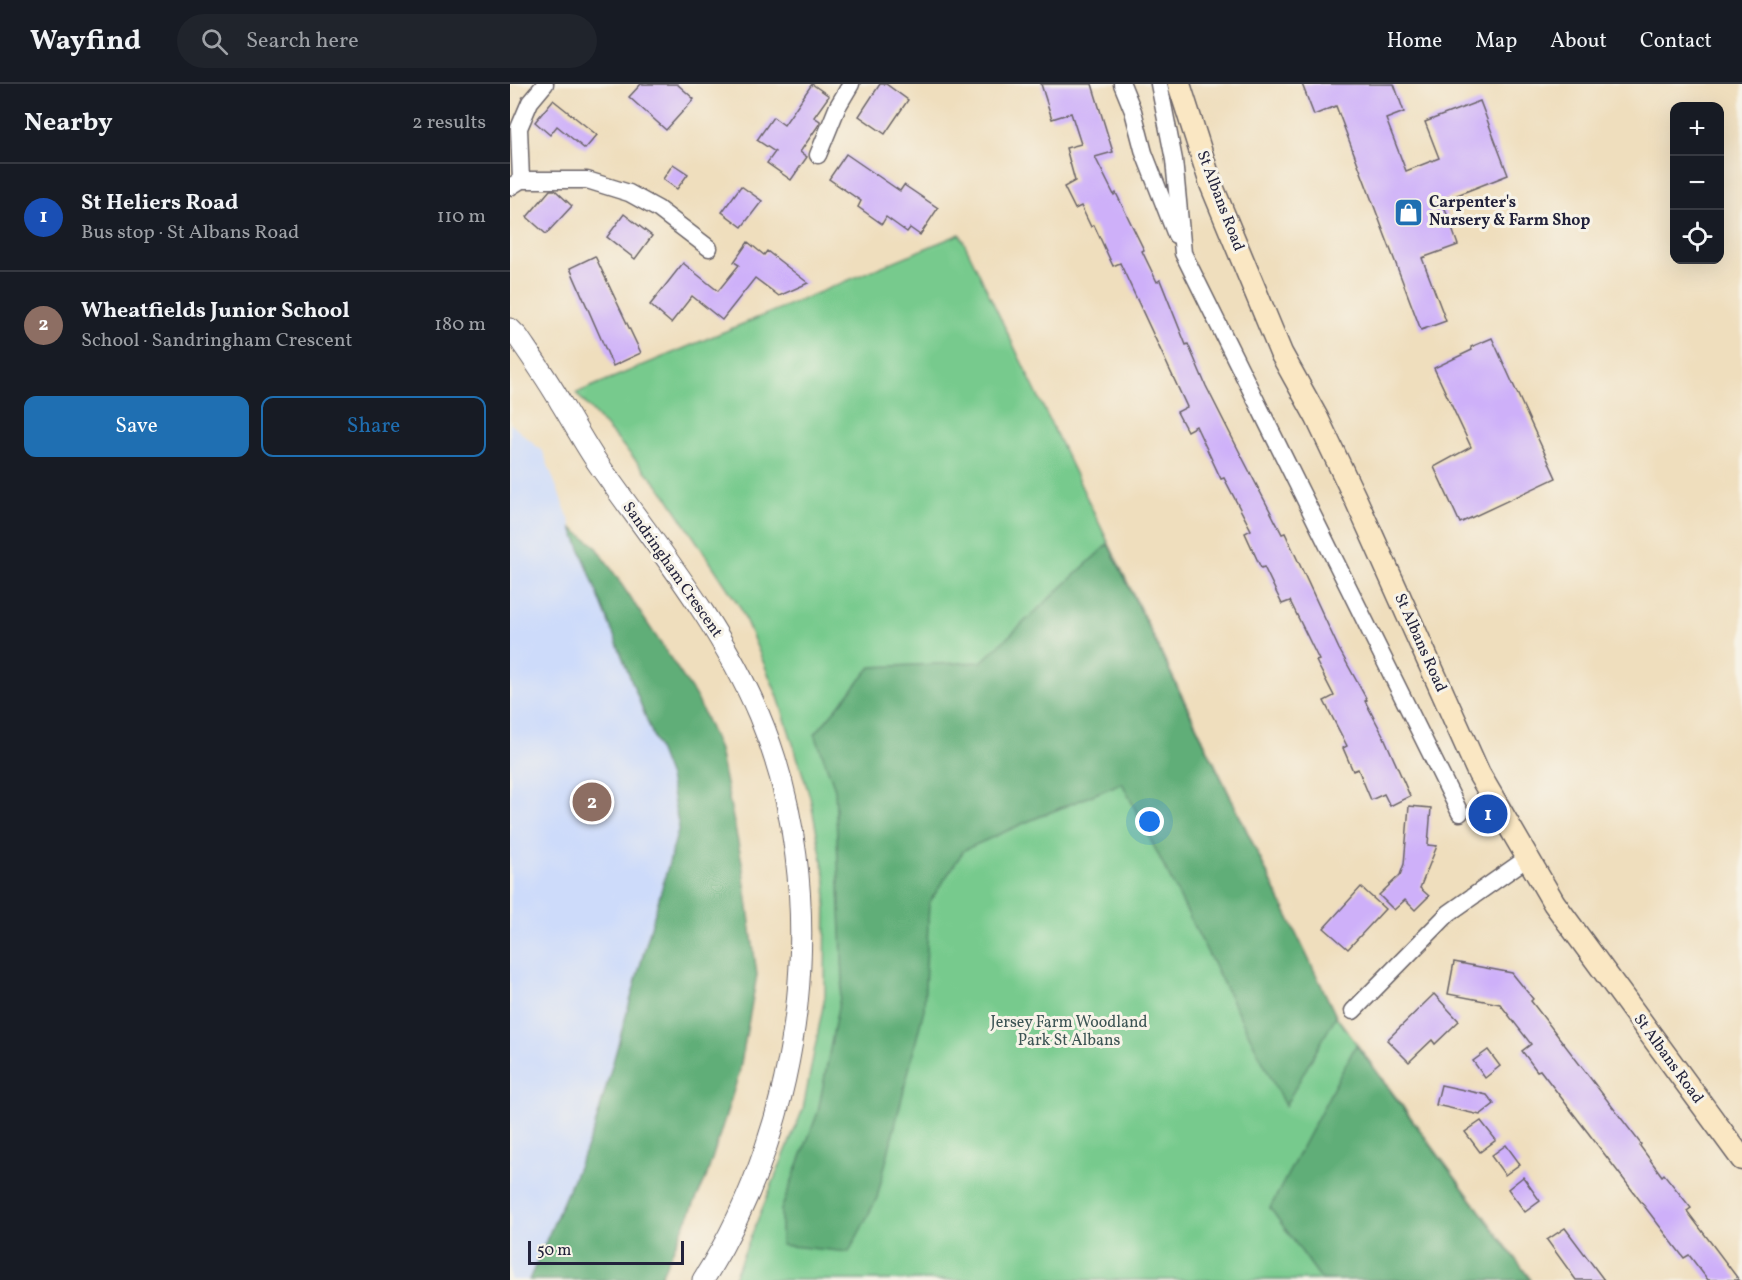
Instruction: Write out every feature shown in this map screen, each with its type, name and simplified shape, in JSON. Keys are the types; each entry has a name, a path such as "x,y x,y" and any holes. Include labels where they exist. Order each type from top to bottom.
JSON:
{"main road":[{"name":"St Albans Road","path":"1179,84 1211,184 1281,353 1317,418 1352,492 1479,774 1526,859 1554,903 1742,1159"}],"street":[{"path":"545,84 530,102 519,128 516,184 587,180 629,193 658,209 709,248"},
{"path":"818,155 838,106 851,84"},
{"path":"1122,84 1144,153 1183,253 1460,813"},
{"path":"1159,84 1175,170 1183,253"},
{"name":"Sandringham Crescent","path":"510,329 518,337 560,400 587,448 693,596 721,640 759,715 785,798 794,846 801,956 787,1072 773,1126 745,1201 719,1254 703,1280"},
{"path":"1353,1011 1449,913 1526,859"}],"shaded area":[{"path":"510,423 543,452 669,777 679,827 594,1130 529,1280 510,1280"}],"green space":[{"name":"Jersey Farm Woodland Park St Albans","path":"960,234 1336,1016 1531,1280 733,1280 803,1109 825,996 826,881 810,797 778,697 740,607 664,492 576,393"},
{"path":"572,528 596,546 697,698 719,750 742,862 757,975 739,1074 706,1178 659,1280 529,1280 594,1130 679,827 669,777"},
{"path":"1108,544 1336,1016 1285,1106 1122,783 1029,821 964,850 929,903 924,1009 877,1198 849,1252 781,1245 781,1210 818,1112 843,981 835,789 815,734 871,667 981,662"},
{"path":"1356,1045 1531,1280 1322,1280 1270,1208"}],"building":[{"path":"641,84 677,84 694,99 666,130 629,97"},
{"path":"812,84 829,96 814,117 820,123 800,152 807,157 791,180 767,163 775,152 757,140 773,117 784,125"},
{"path":"880,84 886,84 908,100 885,134 859,116"},
{"path":"1041,84 1092,84 1113,152 1095,157 1114,195 1116,193 1157,282 1160,280 1186,345 1188,344 1206,386 1282,534 1285,533 1339,649 1367,700 1365,701 1410,796 1390,806 1384,794 1371,800 1358,769 1353,771 1343,748 1347,746 1324,701 1334,696 1290,601 1282,604 1264,567 1261,568 1245,533 1251,530 1224,478 1221,479 1196,426 1187,431 1177,412 1187,407 1120,263 1113,266 1094,225 1091,227 1081,206 1075,209 1064,187 1075,181 1066,148 1081,144 1071,113 1052,119"},
{"name":"Carpenter's Nursery & Farm Shop","path":"1302,84 1394,84 1404,112 1386,119 1406,171 1439,158 1425,122 1480,101 1508,175 1442,201 1458,245 1422,258 1446,321 1421,330 1336,106 1314,115"},
{"path":"553,100 597,135 585,149 557,126 550,135 535,122"},
{"path":"846,154 900,191 904,185 938,208 920,235 910,228 907,232 886,217 882,224 858,207 861,201 829,179"},
{"path":"673,164 688,174 677,189 663,179"},
{"path":"741,186 762,201 742,227 722,212"},
{"path":"550,190 555,190 572,206 546,234 527,217"},
{"path":"624,214 652,236 635,259 607,237"},
{"path":"748,242 764,255 767,251 808,283 779,296 755,278 722,320 692,296 671,323 650,305 683,263 718,291 739,265 734,262"},
{"path":"595,256 641,353 613,366 570,268"},
{"path":"1492,338 1556,478 1460,523 1434,467 1471,447 1434,368"},
{"path":"1409,806 1431,808 1428,845 1437,846 1420,888 1429,896 1415,910 1405,900 1394,910 1379,895 1400,875 1404,864"},
{"path":"1361,887 1385,909 1348,949 1324,928"},
{"path":"1454,962 1512,973 1641,1144 1640,1146 1662,1176 1664,1174 1691,1208 1687,1211 1739,1280 1708,1280 1689,1255 1684,1258 1540,1070 1537,1071 1522,1051 1531,1044 1500,1004 1448,994"},
{"path":"1434,994 1459,1021 1435,1044 1432,1040 1409,1062 1387,1040"},
{"path":"1488,1050 1500,1066 1485,1078 1473,1061"},
{"path":"1441,1085 1487,1095 1494,1104 1480,1115 1436,1105"},
{"path":"1481,1121 1496,1140 1480,1152 1465,1132"},
{"path":"1506,1145 1520,1164 1505,1175 1491,1156"},
{"path":"1523,1177 1540,1201 1525,1212 1508,1189"},
{"path":"1565,1228 1604,1280 1576,1280 1547,1240"}],"place":[{"name":"Carpenter's Nursery & Farm Shop","path":"1408,212"},
{"name":"Wheatfields Junior School","path":"592,802"},
{"name":"St Heliers Road","path":"1488,814"}]}
